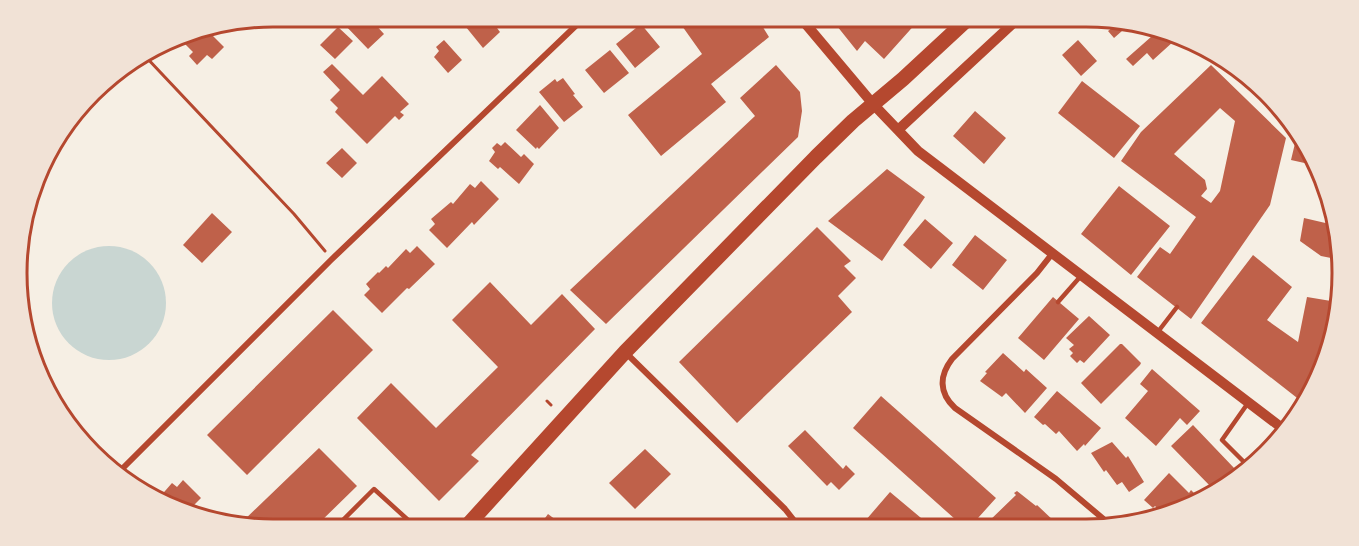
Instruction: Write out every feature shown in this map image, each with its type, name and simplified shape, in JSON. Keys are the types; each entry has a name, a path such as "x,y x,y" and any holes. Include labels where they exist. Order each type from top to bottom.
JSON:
{"main road":[{"path":"473,519 625,352 816,158 959,27"}],"street":[{"path":"123,468 331,260 575,27"},
{"path":"808,27 873,104 927,159 1279,426"},
{"path":"898,130 1009,27"},
{"path":"1052,254 1037,273 952,358 943,373 942,388 944,396 955,408 1056,479 1102,518"},
{"path":"625,352 793,519"}],"lane":[{"path":"1058,302 1081,275"},
{"path":"1156,333 1177,307"},
{"path":"1244,462 1222,440 1248,402"},
{"path":"344,519 374,489 407,519"}],"path":[{"path":"149,60 294,214 321,246"},
{"path":"547,401 551,405"}],"shaded area":[{"path":"109,246 131,251 149,263 161,281 166,303 161,325 149,343 131,355 109,360 87,355 69,343 57,325 52,303 57,281 69,263 87,251"}],"building":[{"path":"338,27 353,41 335,59 320,45"},
{"path":"347,27 378,27 384,34 368,49"},
{"path":"466,27 496,27 500,32 483,48"},
{"path":"637,27 643,27 660,47 635,68 616,44"},
{"path":"683,27 763,27 769,37 711,84 726,102 661,156 628,115 702,54"},
{"path":"838,27 913,27 884,59 865,41 857,51"},
{"path":"1111,29 1123,30 1114,38 1108,31"},
{"path":"212,35 224,47 212,59 207,55 197,65 189,56 193,52 185,44"},
{"path":"1152,36 1172,43 1153,60 1147,53 1133,66 1126,59"},
{"path":"444,40 462,60 448,73 434,57 439,51 436,47"},
{"path":"1078,40 1097,61 1081,76 1062,55"},
{"path":"610,50 629,73 604,93 585,70"},
{"path":"332,64 363,95 382,76 409,104 400,112 404,115 399,120 395,116 367,144 335,112 338,108 330,100 340,90 323,72"},
{"path":"776,65 800,92 802,111 798,137 606,324 570,290 755,116 740,98"},
{"path":"1211,65 1286,138 1270,205 1191,319 1137,277 1160,247 1170,254 1196,217 1121,161 1141,132","holes":["1220,108 1235,121 1220,191 1211,203 1201,196 1207,189 1205,180 1174,154"]},
{"path":"563,78 583,107 564,122 539,92 555,79 557,82"},
{"path":"1082,81 1140,126 1114,158 1058,113"},
{"path":"540,105 559,128 539,149 537,147 536,149 516,130"},
{"path":"975,111 1006,138 984,164 953,136"},
{"path":"505,142 521,157 524,154 534,164 519,184 500,167 498,169 489,161 495,152 492,148 497,143 501,146"},
{"path":"1295,143 1307,163 1291,160"},
{"path":"342,148 357,163 342,178 326,163"},
{"path":"887,169 925,197 882,261 828,221"},
{"path":"481,181 499,199 447,248 429,230 435,224 431,219 451,202 453,204 470,184 475,188"},
{"path":"1119,186 1170,226 1131,275 1081,234"},
{"path":"212,213 232,232 202,263 183,245"},
{"path":"1304,218 1327,223 1331,258 1321,256 1300,241"},
{"path":"925,219 953,243 931,269 903,245"},
{"path":"817,227 851,261 844,266 856,278 838,296 852,312 737,423 679,362"},
{"path":"975,235 1007,260 983,290 952,265"},
{"path":"417,246 435,264 382,313 364,295 370,289 366,284 386,266 388,268 406,249 410,253"},
{"path":"1253,255 1292,287 1267,320 1298,342 1307,297 1330,301 1319,352 1298,398 1201,323"},
{"path":"490,282 531,325 562,294 595,329 471,455 479,461 439,501 357,418 391,383 436,428 498,367 452,320"},
{"path":"1053,297 1079,319 1044,360 1018,338"},
{"path":"333,310 373,350 247,475 207,435"},
{"path":"1089,316 1110,335 1084,363 1080,360 1077,363 1070,356 1073,353 1069,349 1074,345 1066,338"},
{"path":"1120,344 1141,363 1101,404 1081,383"},
{"path":"1003,353 1047,388 1025,413 1006,393 1002,397 980,381 987,373 985,372"},
{"path":"1152,369 1200,411 1187,425 1180,418 1156,446 1125,418 1148,391 1140,384"},
{"path":"1057,391 1101,428 1085,446 1084,444 1077,451 1059,431 1056,434 1034,417"},
{"path":"881,396 996,498 977,519 955,519 853,428"},
{"path":"1193,425 1235,469 1210,486 1171,446"},
{"path":"805,430 843,469 846,465 855,474 839,490 831,482 827,486 788,446"},
{"path":"1112,442 1126,458 1128,456 1144,482 1129,492 1122,482 1117,485 1106,470 1104,472 1091,453"},
{"path":"319,448 357,486 323,519 247,517"},
{"path":"645,449 671,474 635,509 609,483"},
{"path":"1169,473 1189,493 1191,490 1195,494 1158,508 1155,506 1153,508 1144,500"},
{"path":"183,480 201,498 193,506 163,493 172,483 177,487"},
{"path":"1017,491 1052,519 991,519 1016,495 1014,493"},
{"path":"890,492 922,519 867,519"},
{"path":"548,514 555,519 544,519"}]}
